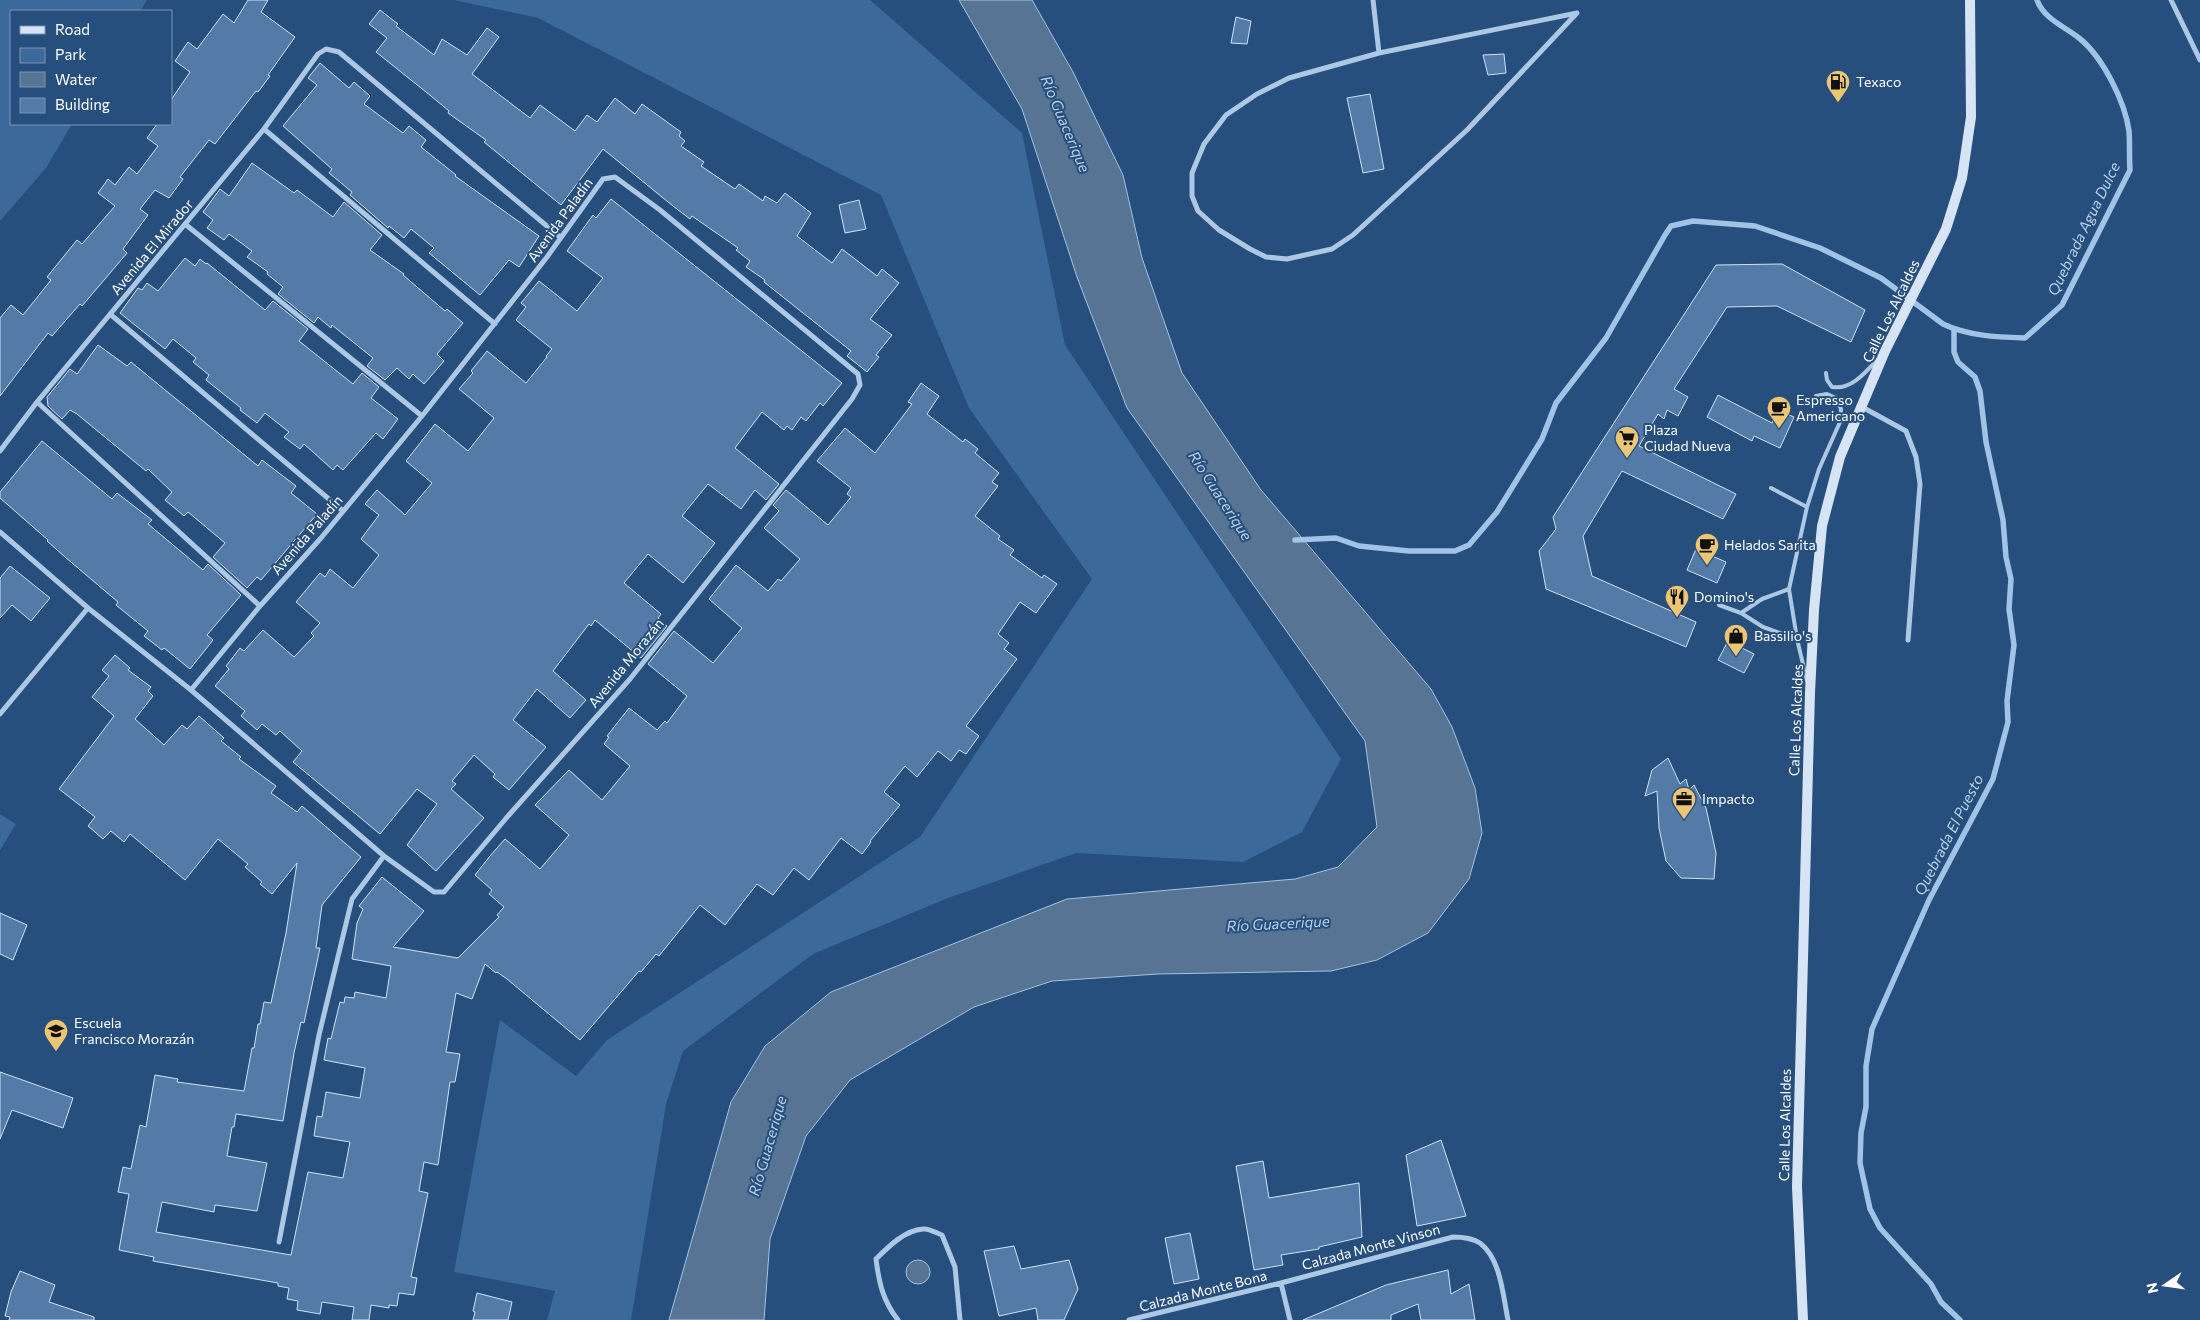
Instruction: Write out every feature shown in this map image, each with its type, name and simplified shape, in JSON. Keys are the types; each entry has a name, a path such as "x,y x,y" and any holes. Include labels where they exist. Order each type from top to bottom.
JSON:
{"main road":[{"name":"Calle Los Alcaldes","path":"1803,1320 1797,1186 1810,693 1814,610 1822,526 1840,457 1860,406 1946,229 1962,178 1971,117 1970,0"}],"street":[{"path":"1373,0 1379,53"},
{"path":"2171,0 2200,60"},
{"path":"1577,13 1467,130 1353,235 1332,249 1287,259 1266,257 1219,230 1198,211 1192,196 1192,173 1204,144 1226,115 1257,94 1289,78 1379,53 1577,13"},
{"name":"Avenida El Mirador","path":"0,451 37,402 264,129 318,54 326,49 339,52 560,237"},
{"path":"264,129 495,324"},
{"name":"Avenida Paladín","path":"190,690 422,416 495,324 603,179 615,177 660,210 858,374 860,385"},
{"path":"185,224 422,416"},
{"path":"110,314 343,511"},
{"name":"Avenida Morazán","path":"190,690 384,856 434,892 444,892 508,816 630,679 769,506 860,385"},
{"path":"37,402 260,606"},
{"path":"1860,406 1906,431 1916,457 1920,484 1908,640"},
{"path":"0,532 88,608 190,690"},
{"path":"0,714 88,608"},
{"path":"279,1242 319,1035 352,899 384,856"},
{"path":"898,1320 887,1306 879,1284 876,1259 889,1246 906,1234 923,1229 942,1235 956,1275 960,1320"},
{"name":"Calzada Monte Vinson","path":"1282,1283 1453,1237 1467,1238 1480,1243 1490,1255 1497,1269 1508,1320"},
{"path":"1282,1283 1290,1320"},
{"name":"Calzada Monte Bona","path":"1129,1320 1282,1283"}],"lane":[{"path":"1826,373 1827,380 1832,387 1840,388 1863,375 1886,351"},
{"path":"1810,693 1797,639 1789,589 1807,508 1819,469 1840,422 1841,409 1836,398 1827,394 1816,396"},
{"path":"1771,488 1807,508"},
{"path":"1741,613 1762,599 1789,589"},
{"path":"1720,605 1741,613 1763,627 1797,639"}],"green space":[{"path":"0,0 147,0 141,10 10,10 10,125 71,125 46,168 0,221"},
{"path":"454,0 870,0 1022,133 1065,345 1341,759 1302,832 1243,862 1076,853 948,898 813,954 683,1051 666,1104 631,1320 547,1320 555,1291 454,1272 500,1020 576,1076 607,1040 920,837 1092,579 969,408 881,195 538,18"},
{"path":"0,814 16,824 0,850"}],"water":[{"name":"Río Guacerique","path":"959,0 1032,0 1073,72 1123,175 1142,258 1182,373 1261,490 1431,689 1452,727 1475,788 1482,833 1469,879 1428,933 1377,960 1331,971 1158,974 1052,981 974,1007 850,1080 806,1136 770,1239 764,1320 669,1320 731,1102 765,1046 831,992 1067,899 1295,879 1338,867 1377,827 1365,741 1127,408 1077,277 1022,109"},
{"path":"918,1260 927,1263 930,1272 927,1281 918,1284 909,1281 906,1272 909,1263"}],"building":[{"path":"248,0 268,0 261,12 295,37 258,92 256,91 215,144 209,140 180,177 183,179 169,198 155,190 140,209 148,215 123,249 127,253 82,306 80,304 52,336 48,333 0,396 0,318 11,305 23,315 51,280 47,277 77,240 82,244 115,206 98,193 108,179 115,185 129,167 137,174 158,146 147,138 156,125 172,125 172,99 190,72 175,61 188,42 197,49 223,14 234,23"},
{"path":"380,10 398,24 396,26 434,55 442,39 467,55 487,28 499,37 472,74 530,118 540,105 575,131 587,115 597,122 615,98 635,114 642,104 681,132 679,136 685,141 681,146 704,162 701,166 735,189 739,184 763,201 765,196 777,203 785,193 811,213 797,236 832,263 842,249 877,276 882,269 899,283 870,319 892,335 876,355 879,357 867,372 847,356 851,351 764,282 765,280 746,267 750,261 736,250 738,248 692,216 690,219 603,149 561,205 484,142 486,140 448,113 449,111 376,52 387,38 369,24"},
{"path":"1236,17 1251,21 1247,44 1231,43"},
{"path":"1504,54 1506,73 1488,75 1483,55"},
{"path":"320,63 349,88 354,82 370,96 364,104 403,133 409,126 426,140 421,147 455,176 539,236 519,267 509,260 480,295 429,253 434,248 411,229 404,238 389,226 388,228 350,195 352,192 329,173 332,169 283,126 317,85 308,78"},
{"path":"1370,94 1384,169 1363,173 1347,98"},
{"path":"252,163 294,193 297,190 333,217 344,202 382,235 370,250 404,274 445,311 447,309 463,323 437,354 444,361 424,384 413,374 409,379 397,368 385,380 367,366 373,358 332,325 331,328 318,317 314,323 278,294 283,287 267,274 268,272 247,257 252,251 229,234 224,240 207,228 213,220 203,212 220,189 229,196"},
{"path":"611,199 842,383 823,406 820,403 806,421 801,417 792,430 787,426 784,430 762,412 735,448 779,484 766,500 755,490 741,509 708,484 682,516 715,543 683,583 648,554 624,583 661,614 658,618 667,626 641,658 595,620 591,626 589,624 553,671 586,700 570,718 537,689 513,720 546,747 509,790 493,777 495,774 474,755 452,781 456,784 451,789 484,818 436,871 407,845 437,804 417,789 380,834 293,762 302,751 280,731 276,735 262,724 257,730 241,716 245,711 215,686 229,669 226,666 240,648 244,651 263,630 294,657 314,636 311,633 320,623 296,602 320,573 325,577 330,569 353,588 379,555 361,539 379,515 365,504 377,490 405,515 432,483 406,461 435,424 468,451 494,418 459,389 473,373 471,371 487,351 526,383 552,349 516,320 526,307 521,303 539,281 577,311 603,278 567,251 593,215 596,218"},
{"path":"859,200 866,229 845,233 839,205"},
{"path":"185,258 195,266 200,259 207,263 265,310 273,301 308,329 299,341 353,384 362,373 379,387 371,398 398,419 383,439 376,433 343,470 337,465 333,470 304,444 300,449 284,437 289,432 265,413 257,423 240,410 241,408 206,380 209,375 193,362 196,358 173,339 165,349 120,313 138,288 142,290 147,283 158,291"},
{"name":"Plaza Ciudad Nueva","path":"1782,264 1865,310 1851,342 1777,306 1727,307 1674,389 1688,397 1678,416 1667,410 1664,419 1658,414 1639,446 1736,494 1723,519 1622,471 1583,536 1592,576 1696,622 1686,647 1546,589 1539,551 1556,529 1553,517 1716,265"},
{"path":"98,345 127,366 131,362 258,466 262,460 296,486 291,493 317,514 261,580 257,577 247,588 213,557 225,543 188,512 184,516 165,500 172,492 148,469 146,471 77,414 70,410 62,419 48,406 47,397 70,369 77,374"},
{"path":"921,383 939,396 927,414 963,442 965,439 978,449 975,453 999,473 992,482 998,486 975,516 1000,536 998,539 1014,550 1010,555 1042,578 1044,575 1057,584 1036,613 1020,602 998,634 1009,643 1004,649 1017,659 966,726 979,736 966,754 959,750 951,761 938,751 917,777 905,766 884,792 900,805 870,841 862,854 841,838 809,880 794,868 773,895 757,884 725,925 700,905 659,956 656,954 641,972 639,971 580,1040 507,979 485,964 472,999 456,993 446,1052 460,1054 455,1082 450,1082 438,1165 424,1162 419,1191 428,1193 411,1277 417,1278 414,1295 399,1293 397,1306 389,1305 389,1308 371,1305 369,1320 352,1320 354,1307 322,1302 320,1314 297,1310 298,1301 287,1299 289,1288 278,1286 278,1283 153,1261 154,1257 119,1250 129,1194 118,1192 123,1167 131,1169 140,1125 146,1127 155,1075 178,1079 177,1082 244,1091 252,1048 254,1048 264,1002 271,1003 286,933 297,863 272,894 245,867 248,864 218,839 185,880 130,834 124,842 111,831 103,839 88,826 95,817 59,789 114,716 92,697 109,676 102,670 115,655 130,668 128,670 151,687 148,691 153,696 135,719 164,745 182,725 187,729 199,716 224,738 221,741 241,757 239,759 276,786 271,793 297,812 302,806 361,857 322,905 316,948 320,948 304,1023 301,1022 294,1053 283,1121 236,1114 234,1127 232,1127 227,1156 267,1163 257,1211 215,1205 214,1212 162,1202 156,1232 291,1255 308,1172 343,1178 350,1142 314,1136 317,1116 322,1117 326,1092 360,1098 365,1068 324,1060 328,1038 331,1039 340,1002 344,1003 345,997 354,998 355,992 386,998 391,966 352,959 357,923 363,909 359,906 382,877 424,911 393,947 458,958 499,917 497,915 504,907 489,894 492,890 475,875 490,856 505,839 540,869 569,835 535,805 569,770 602,800 630,766 604,744 609,737 607,736 629,708 657,730 665,721 667,723 687,696 648,664 674,631 713,663 742,628 709,599 736,565 768,591 778,579 781,581 800,559 764,528 779,511 773,505 786,490 828,525 851,497 847,494 851,488 817,461 845,428 875,453 912,404 908,402"},
{"path":"1718,395 1772,423 1778,410 1794,417 1780,448 1754,436 1752,441 1707,417"},
{"path":"42,441 112,499 117,493 152,520 148,524 203,570 208,564 241,595 207,635 213,640 190,669 164,648 162,650 144,636 148,631 116,605 118,602 0,498 0,492"},
{"name":"Helados Sarita","path":"1696,549 1726,562 1717,583 1687,570"},
{"path":"10,566 50,598 31,621 12,605 0,618 0,578"},
{"name":"Bassilio's","path":"1728,641 1754,654 1744,673 1718,660"},
{"name":"Impacto","path":"1668,758 1680,784 1686,779 1689,790 1694,785 1706,808 1716,853 1714,879 1681,878 1666,861 1659,828 1657,791 1645,796 1652,770"},
{"path":"0,913 27,925 13,960 0,954"},
{"path":"0,1072 73,1098 63,1128 12,1110 0,1139"},
{"path":"1441,1140 1466,1216 1417,1226 1406,1155"},
{"path":"1263,1161 1269,1198 1359,1183 1362,1237 1319,1247 1319,1249 1281,1255 1283,1265 1254,1270 1236,1166"},
{"path":"1190,1233 1199,1279 1174,1284 1165,1238"},
{"path":"1014,1246 1021,1269 1069,1260 1078,1289 1064,1320 1038,1320 1036,1308 999,1316 984,1251"},
{"path":"1448,1270 1451,1294 1469,1284 1475,1320 1421,1320 1418,1304 1391,1315 1391,1320 1303,1320 1386,1285"},
{"path":"20,1271 55,1285 49,1302 94,1317 94,1320 9,1320 10,1317 5,1316 11,1292"},
{"path":"477,1293 512,1302 508,1320 473,1320"}],"waterway":[{"name":"Quebrada Agua Dulce","path":"1295,540 1336,538 1359,546 1409,551 1455,551 1469,545 1497,512 1542,439 1556,403 1606,338 1671,226 1693,221 1755,226 1820,248 1881,278 1943,324 1962,331 1983,335 2025,338 2062,305 2130,170 2127,119 2112,81 2088,46 2049,17 2040,7 2037,0"},
{"name":"Quebrada El Puesto","path":"1954,329 1954,352 1958,362 1975,377 1980,391 1986,442 2003,520 2006,557 2011,579 2009,609 2014,645 2007,701 2008,722 1993,779 1929,900 1872,1029 1866,1066 1866,1107 1861,1133 1860,1163 1870,1209 1880,1228 1931,1284 1941,1302 1960,1320"}],"place":[{"name":"Texaco","path":"1838,103"},
{"name":"Espresso Americano","path":"1779,429"},
{"name":"Plaza Ciudad Nueva","path":"1627,459"},
{"name":"Helados Sarita","path":"1707,566"},
{"name":"Domino's","path":"1677,618"},
{"name":"Bassilio's","path":"1736,657"},
{"name":"Impacto","path":"1684,820"},
{"name":"Escuela Francisco Morazán","path":"56,1052"}]}
